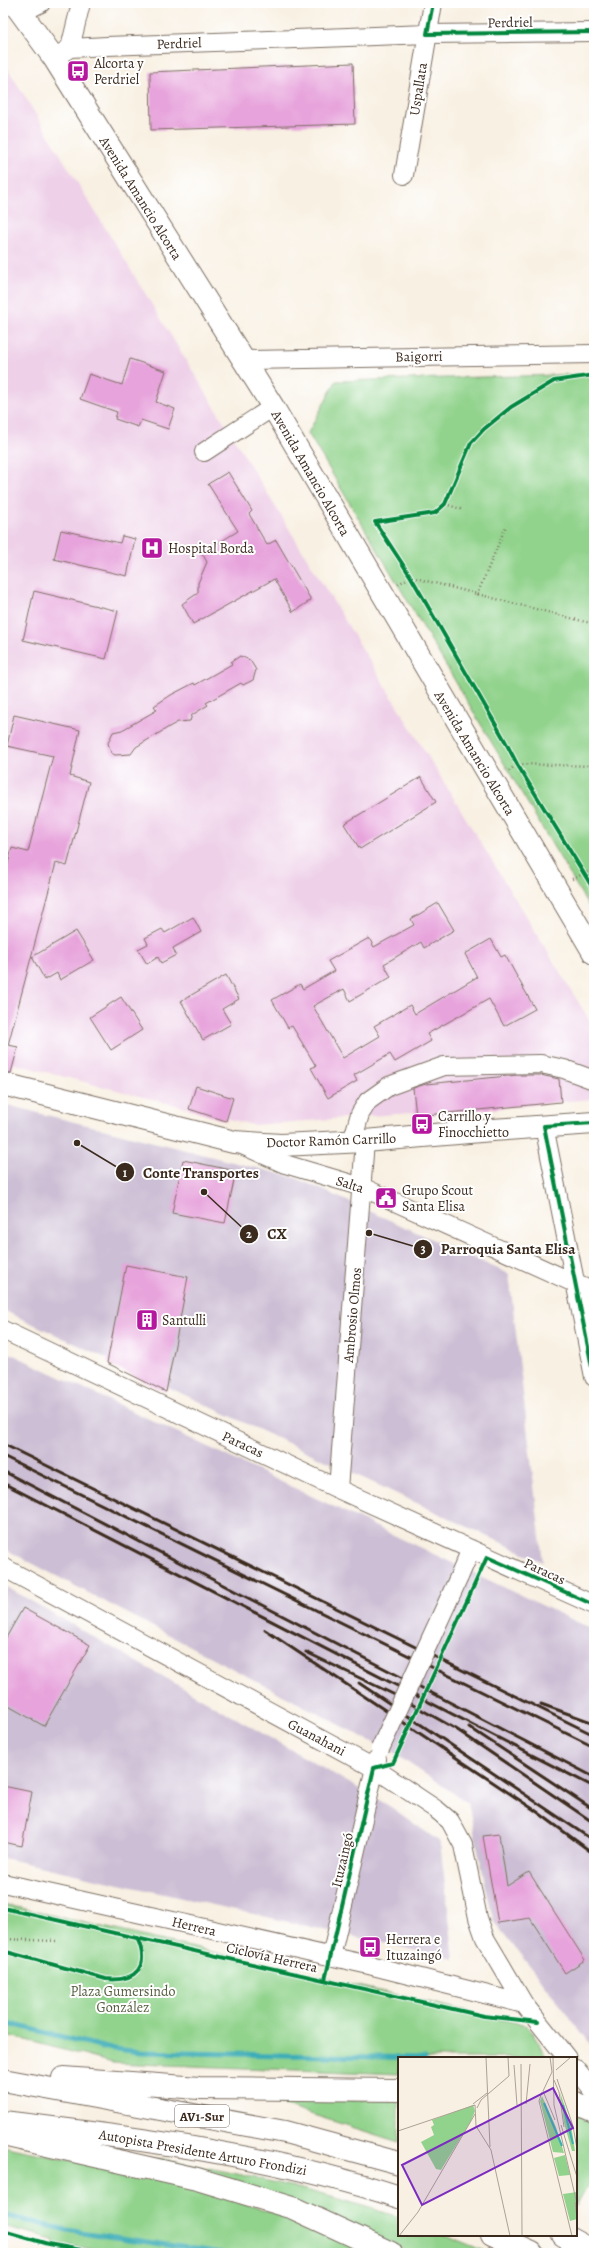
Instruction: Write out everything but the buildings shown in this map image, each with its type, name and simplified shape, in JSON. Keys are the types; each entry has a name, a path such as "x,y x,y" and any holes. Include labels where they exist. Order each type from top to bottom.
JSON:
{"main road":[{"name":"Avenida Amancio Alcorta","path":"18,8 62,53 273,407 492,783 594,953"},
{"name":"Doctor Ramón Carrillo","path":"3,1084 234,1142 281,1145 358,1141 594,1123"},
{"path":"3,2073 199,2088 398,2090"},
{"name":"AV1-Sur","path":"3,2080 285,2132 398,2163"},
{"path":"577,2103 594,2111"},
{"name":"Autopista Presidente Arturo Frondizi","path":"3,2122 113,2135 294,2167 398,2198"},
{"path":"3,2135 197,2179 293,2208 391,2253"},
{"path":"494,2236 532,2253"},
{"path":"565,2236 594,2252"}],"street":[{"path":"18,8 41,3"},
{"path":"62,53 81,3"},
{"name":"Uspallata","path":"404,175 433,3"},
{"name":"Perdriel","path":"62,53 427,34 594,32"},
{"name":"Baigorri","path":"244,360 594,354"},
{"path":"204,452 273,407"},
{"name":"Ambrosio Olmos","path":"338,1489 362,1188 358,1141 360,1114 368,1101 389,1086 444,1066 541,1064 564,1069 594,1080"},
{"path":"544,1126 574,1284 594,1377"},
{"name":"Salta","path":"234,1142 285,1164 362,1188 594,1292"},
{"name":"Paracas","path":"3,1330 338,1489 594,1605"},
{"name":"Ituzaingó","path":"331,1957 374,1768 380,1749 471,1549"},
{"name":"Guanahani","path":"3,1567 374,1768 438,1810 458,1832 463,1845 478,1918 485,1938 524,2004 566,2057"},
{"name":"Herrera","path":"3,1883 331,1957 524,2004"},
{"path":"577,2070 594,2091"}],"path":[{"path":"440,508 445,504 448,497"},
{"path":"445,504 462,509"},
{"path":"477,595 506,526"},
{"path":"407,571 414,584"},
{"path":"381,593 411,577 594,624"},
{"path":"514,758 521,770"},
{"path":"492,783 517,764 594,766"},
{"path":"580,866 588,878"},
{"path":"556,888 594,869"},
{"path":"3,1939 56,1941"}],"shaded area":[{"name":"Hospital Borda","path":"3,66 8,69 594,1028 594,1099 253,1125 3,1061"},
{"path":"3,1104 296,1178 509,1274 543,1562 3,1310"},
{"path":"3,1350 594,1630 594,2048 493,1920 468,1803 395,1754 3,1548"},
{"path":"3,1585 391,1807 440,1842 454,1959 3,1858"}],"green space":[{"path":"594,374 594,915 308,433 336,381"},
{"name":"Plaza Gumersindo González","path":"3,1904 527,2025 547,2057 398,2057 398,2074 113,2063 3,2034"},
{"path":"266,2100 398,2100 398,2142"},
{"path":"577,2114 594,2124 594,2174 577,2204"},
{"path":"3,2146 187,2186 305,2222 375,2253 122,2253 55,2244 53,2239 3,2226"},
{"path":"150,2158 213,2169 307,2190 398,2217 398,2236 448,2236 490,2253 404,2253 360,2230"}],"waterway":[{"path":"3,2022 107,2048 141,2052 398,2057"},
{"path":"3,2215 67,2230 221,2253"}],"railway":[{"path":"3,1444 594,1735"},
{"path":"3,1456 594,1747"},
{"path":"3,1471 594,1777"},
{"path":"3,1483 594,1787"},
{"path":"265,1630 536,1811 594,1854"},
{"path":"306,1652 397,1696 456,1729 594,1823"},
{"path":"359,1683 594,1841"},
{"path":"541,1704 594,1723"},
{"path":"469,1727 594,1810"}],"cycle path":[{"path":"433,3 427,34 594,32"},
{"path":"594,375 554,381 511,407 484,429 471,443 445,504 435,513 375,522 411,577 517,764 594,890"},
{"path":"594,1123 544,1126 594,1377"},
{"path":"325,1980 374,1768 393,1763 487,1557 594,1605"},
{"name":"Ciclovía Herrera","path":"3,1908 484,2016 538,2022"},
{"path":"3,1951 106,1979 117,1979 126,1978 133,1975 141,1964 141,1948 137,1938"},
{"path":"3,2231 48,2244 98,2253"}],"place":[{"name":"Alcorta y Perdriel","path":"78,71"},
{"name":"Hospital Borda","path":"152,548"},
{"name":"Carrillo y Finocchietto","path":"422,1124"},
{"name":"Conte Transportes","path":"77,1143"},
{"name":"CX","path":"204,1192"},
{"name":"Grupo Scout Santa Elisa","path":"386,1198"},
{"name":"Parroquia Santa Elisa","path":"369,1233"},
{"name":"Santulli","path":"147,1320"},
{"name":"Herrera e Ituzaingó","path":"370,1947"}]}
